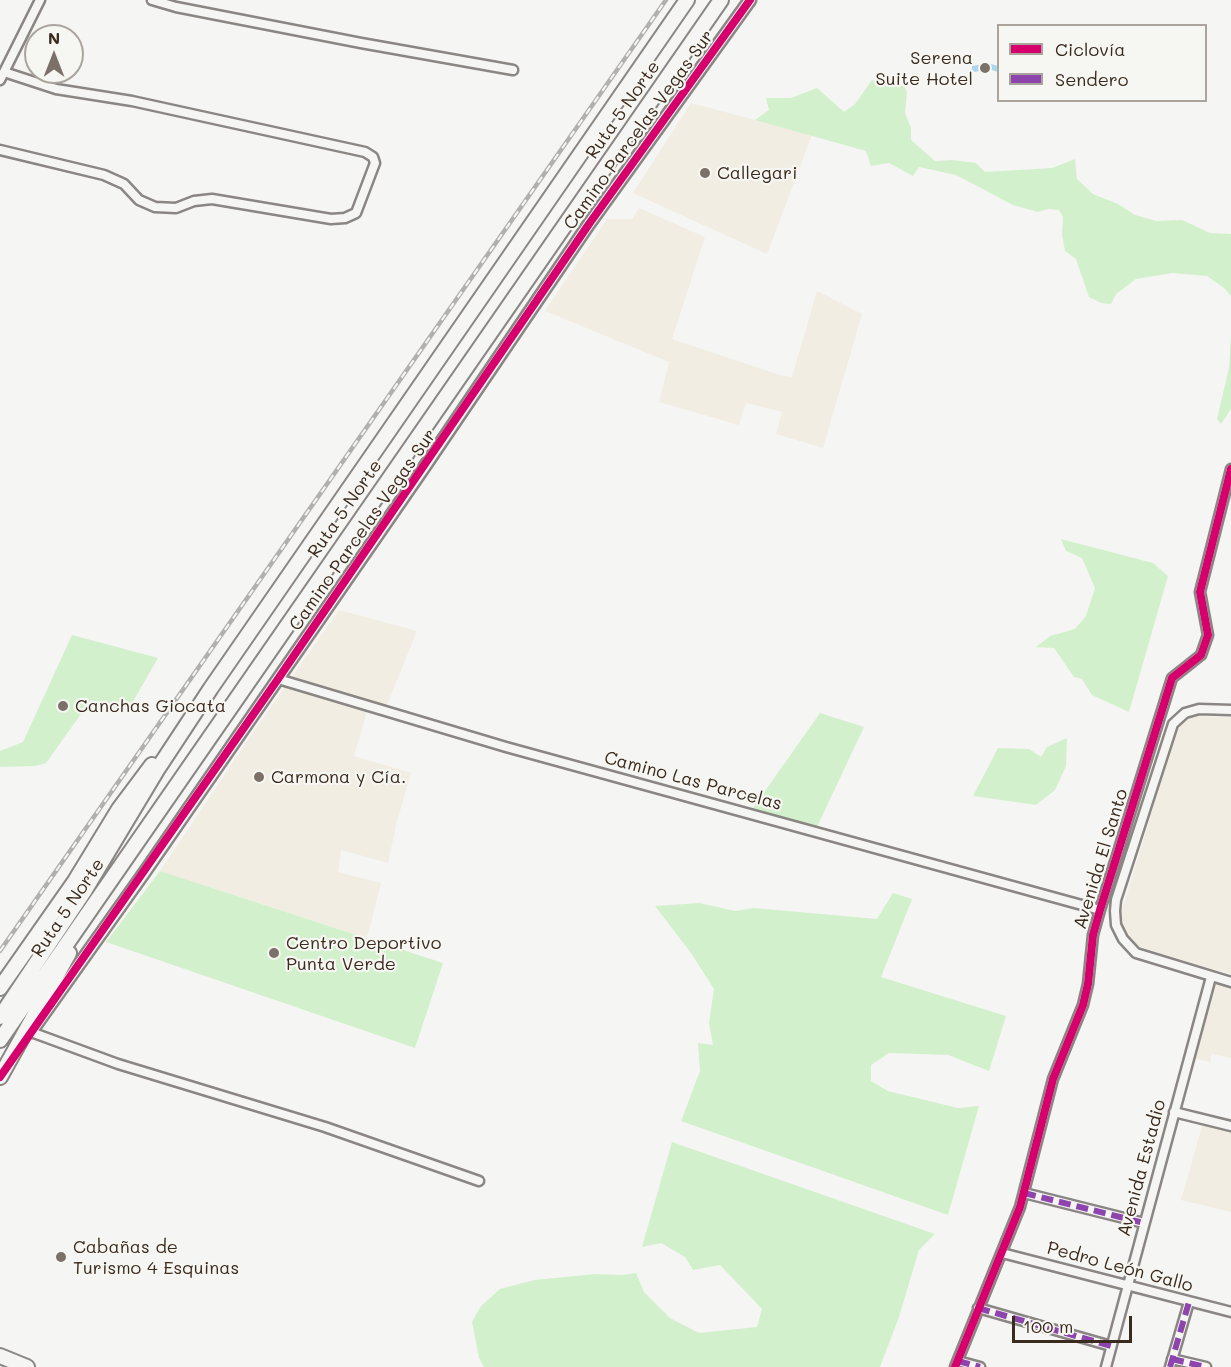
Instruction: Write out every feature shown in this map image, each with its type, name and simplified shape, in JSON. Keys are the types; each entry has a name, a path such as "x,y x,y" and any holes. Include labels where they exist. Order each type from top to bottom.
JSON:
{"main road":[{"name":"Ruta 5 Norte","path":"0,1017 85,890 211,688 687,0"},
{"name":"Ruta 5 Norte","path":"0,1040 721,0"},
{"path":"0,988 75,881 119,809 211,688"},
{"path":"0,1077 111,878"},
{"path":"0,1356 27,1367"}],"street":[{"path":"0,150 104,175 124,184 140,200 156,207 176,208 194,201 212,199 331,219 345,218 356,213 375,164 373,157 365,152 132,101 56,89 2,76 40,0"},
{"path":"152,0 176,7 361,43 513,70"},
{"name":"Camino Parcelas Vegas Sur","path":"0,1077 745,2"},
{"name":"Avenida El Santo","path":"956,1364 1024,1193 1053,1079 1083,1005 1088,984 1093,935 1100,910 1172,678 1201,655 1208,635 1200,592 1231,468"},
{"name":"Camino Las Parcelas","path":"278,679 506,747 1100,910"},
{"path":"1231,710 1199,709 1185,713 1173,724 1114,911 1116,925 1123,939 1136,953 1231,982"},
{"name":"Avenida Estadio","path":"1106,1367 1211,977"},
{"path":"31,1032 118,1064 325,1127 479,1181"},
{"path":"1174,1112 1231,1126"},
{"path":"1024,1193 1144,1223"},
{"name":"Pedro León Gallo","path":"1002,1253 1231,1312"},
{"path":"1189,1302 1171,1363 1206,1367"},
{"path":"978,1308 1111,1346"},
{"path":"956,1364 980,1367"}],"shaded area":[{"path":"691,103 812,135 767,254 633,193"},
{"path":"639,208 705,237 672,339 792,377 817,291 862,314 823,448 776,434 782,412 746,403 739,425 659,402 669,362 545,311 607,219 632,219"},
{"path":"339,610 417,631 383,715 367,712 354,756 411,773 388,863 341,850 338,872 381,883 367,938 160,871"},
{"path":"1192,716 1231,717 1231,974 1138,946 1128,939 1123,928 1121,914 1174,738 1181,724"},
{"path":"1212,983 1231,988 1231,1058 1212,1054 1210,1062 1194,1058"},
{"path":"1203,1123 1231,1130 1231,1212 1181,1200"}],"green space":[{"path":"872,80 904,86 907,92 905,113 911,128 911,140 935,161 952,160 976,163 985,172 1052,168 1075,159 1077,179 1093,194 1118,204 1135,215 1156,221 1182,220 1210,233 1231,234 1231,296 1207,276 1172,273 1136,279 1116,294 1111,304 1101,303 1089,297 1076,259 1065,251 1062,235 1063,217 1059,210 1048,209 1038,212 1013,205 956,175 919,167 913,176 889,163 871,166 866,151 755,120 769,110 766,98 791,98 817,88 844,112 855,104"},
{"path":"1231,336 1231,409 1221,424 1217,419 1229,368"},
{"path":"1061,539 1153,563 1168,576 1129,712 1092,695 1082,679 1074,677 1054,648 1036,647 1050,636 1075,629 1086,616 1095,588 1082,558 1066,551"},
{"name":"Canchas Giocata","path":"72,635 158,658 127,712 91,700 46,763 35,766 0,767 0,751 23,742"},
{"path":"820,713 864,727 817,827 753,808"},
{"path":"1067,738 1066,766 1055,790 1036,805 973,796 998,748 1029,749 1041,757 1047,747"},
{"name":"Centro Deportivo Punta Verde","path":"160,871 443,963 415,1048 106,942"},
{"path":"893,893 912,899 881,977 1006,1016 989,1071 948,1055 889,1053 871,1065 871,1081 888,1091 958,1108 979,1106 948,1215 681,1121 700,1071 698,1043 713,1045 709,1023 714,989 691,953 655,906 699,903 735,911 754,908 877,919"},
{"path":"672,1142 935,1234 919,1250 899,1317 880,1367 484,1367 479,1358 472,1322 481,1306 500,1289 534,1280 636,1273 644,1292 670,1318 699,1333 757,1327 762,1309 720,1265 693,1270 685,1257 661,1243 642,1247"}],"water":[{"name":"Serena Suite Hotel","path":"988,63 997,66 997,72 989,69 975,72 972,66"}],"railway":[{"path":"0,951 666,0"}],"marked path":[{"path":"1024,1193 1144,1223"},
{"path":"1170,1367 1189,1302"},
{"path":"978,1308 1111,1346"},
{"path":"1172,1359 1206,1367"},
{"path":"958,1361 980,1367"}],"cycle path":[{"path":"0,1077 278,679 589,224 750,0"},
{"path":"955,1367 1020,1207 1053,1079 1083,1005 1088,984 1093,935 1100,910 1172,678 1201,655 1208,635 1200,592 1231,469"}],"place":[{"name":"Serena Suite Hotel","path":"985,68"},
{"name":"Callegari","path":"705,173"},
{"name":"Canchas Giocata","path":"63,706"},
{"name":"Carmona y Cía.","path":"259,777"},
{"name":"Centro Deportivo Punta Verde","path":"274,953"},
{"name":"Cabañas de Turismo 4 Esquinas","path":"61,1257"}]}
